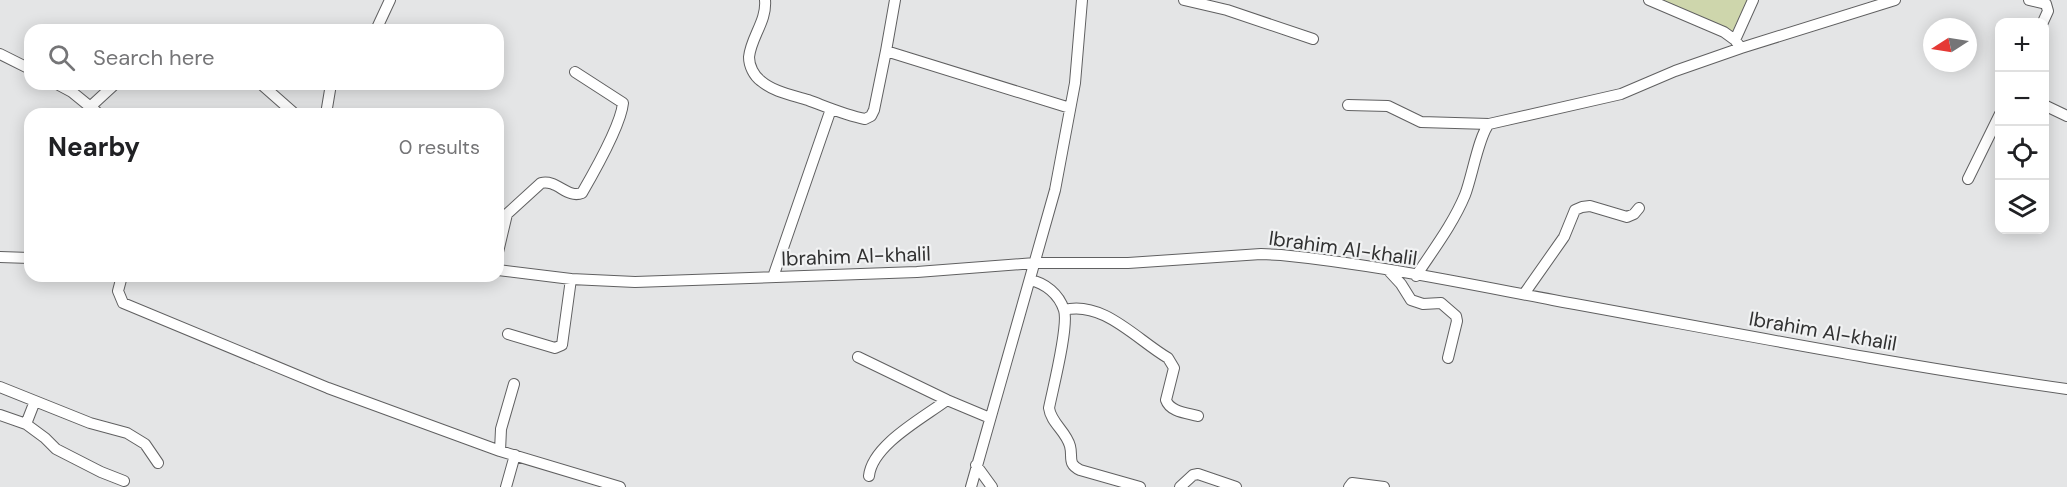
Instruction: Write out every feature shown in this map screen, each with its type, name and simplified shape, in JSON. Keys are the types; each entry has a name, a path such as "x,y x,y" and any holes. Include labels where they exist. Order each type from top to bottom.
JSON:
{"street":[{"path":"379,24 390,0"},
{"path":"765,0 766,12 754,38 749,58 758,80 787,95 865,119 871,116 895,0"},
{"path":"971,487 1055,190 1075,83 1082,0"},
{"path":"1184,0 1227,10 1313,39"},
{"path":"1649,0 1724,32 1738,44"},
{"path":"1738,44 1753,0"},
{"path":"1347,105 1388,106 1421,122 1489,124 1621,94 1738,44 1895,0"},
{"path":"2029,0 2046,4 2048,11 2045,18"},
{"path":"886,51 1070,108"},
{"path":"0,54 24,66"},
{"path":"504,227 507,214 541,183 553,183 577,196 582,193 594,172 623,104 575,72"},
{"path":"68,90 91,108"},
{"path":"97,108 111,90"},
{"path":"268,90 288,108"},
{"path":"327,108 330,90"},
{"path":"2049,107 2067,116"},
{"path":"773,277 831,109"},
{"path":"1416,276 1445,232 1464,196 1482,137 1489,124"},
{"path":"1968,179 1995,124"},
{"path":"1524,294 1564,237 1575,210 1590,206 1627,217 1639,208"},
{"name":"Ibrahim Al-khalil","path":"504,271 571,279 635,282 917,272 1035,263 1128,262 1261,254 1305,257 1524,294 1796,346 2067,389"},
{"path":"0,257 24,258"},
{"path":"1389,271 1411,300 1423,304 1442,303 1456,316 1457,321 1448,358"},
{"path":"508,334 555,348 562,345 571,279"},
{"path":"1030,280 1039,282 1055,294 1064,310 1061,347 1049,408 1050,416 1070,446 1070,463 1074,468 1140,487"},
{"path":"120,282 118,291 123,303 319,385 500,451 620,487"},
{"path":"1064,310 1077,307 1112,318 1168,358 1174,368 1166,400 1167,405 1198,416"},
{"path":"858,357 990,418"},
{"path":"500,451 501,429 514,384"},
{"path":"0,387 90,423 127,433 145,444 158,463"},
{"path":"868,476 874,457 887,444 947,400"},
{"path":"26,424 35,401"},
{"path":"0,415 26,424 56,449 124,481"},
{"path":"506,487 515,456"},
{"path":"976,465 992,487"},
{"path":"1180,487 1193,475 1198,474 1236,487"},
{"path":"1349,487 1352,483 1384,487"}],"green space":[{"path":"1658,0 1748,0 1732,32"}]}
